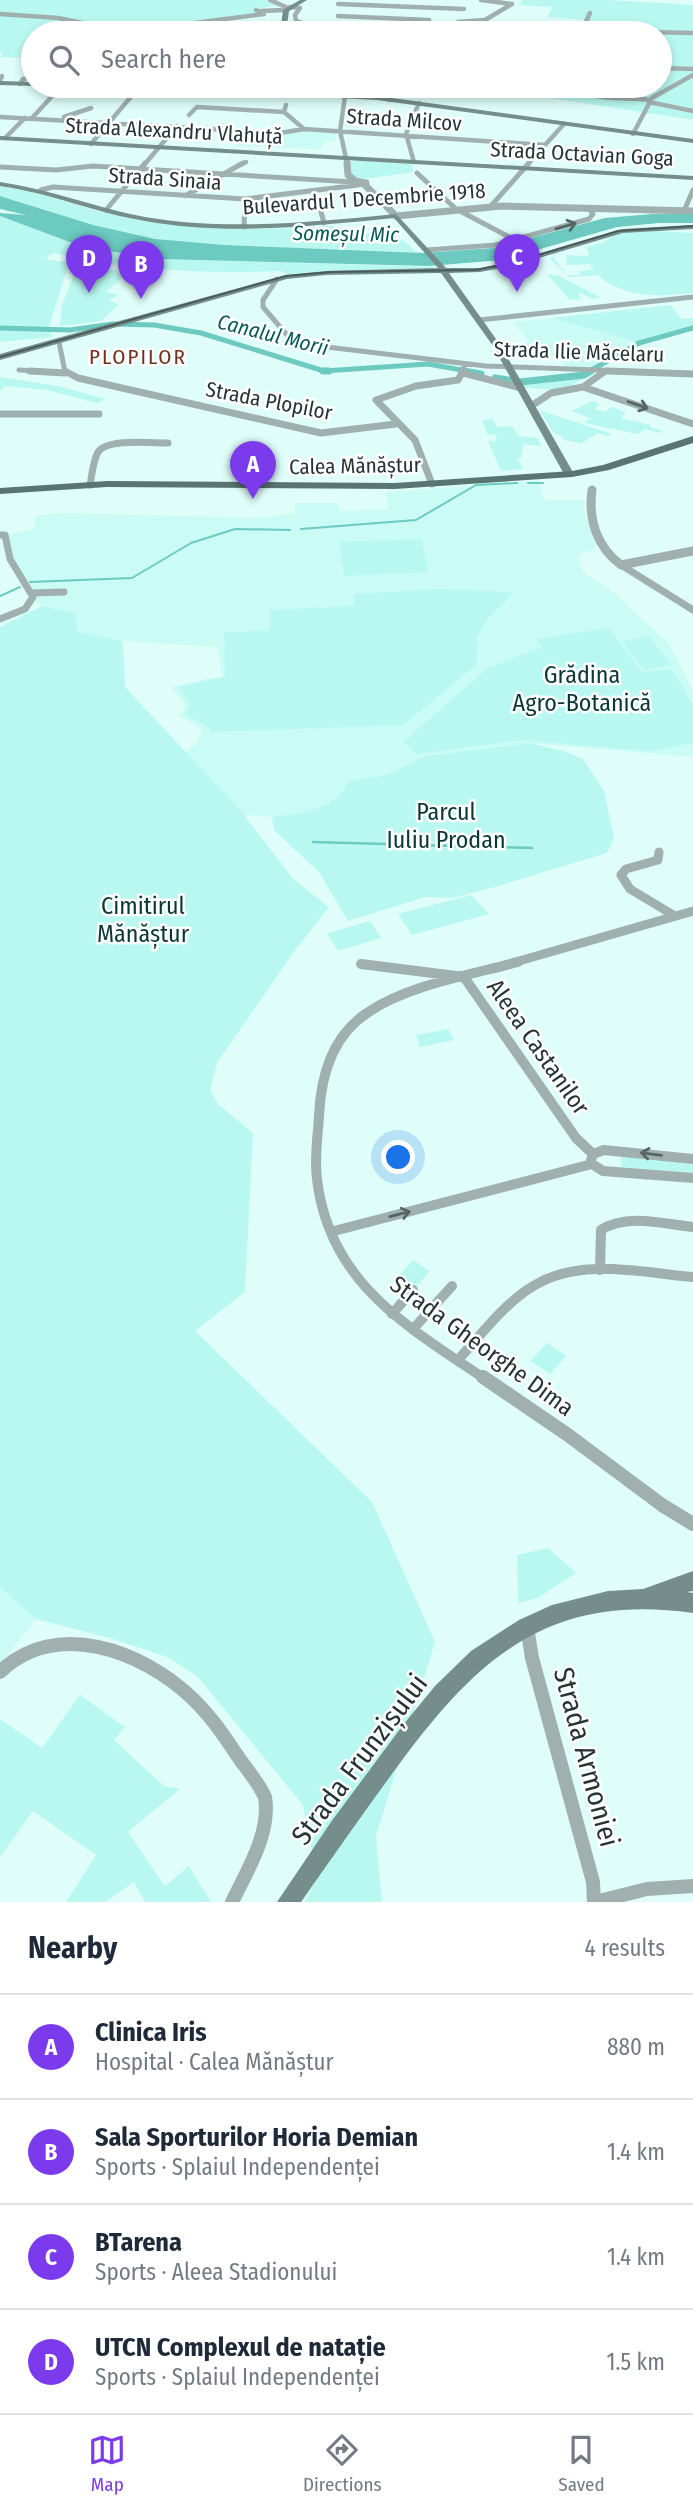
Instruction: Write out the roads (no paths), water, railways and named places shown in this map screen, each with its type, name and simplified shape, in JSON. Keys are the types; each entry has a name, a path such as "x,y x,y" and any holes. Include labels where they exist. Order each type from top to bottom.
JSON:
{"main road":[{"path":"285,21 288,8 307,1"},
{"path":"1,80 20,84"},
{"path":"367,98 693,141"},
{"name":"Strada Alexandru Vlahuță","path":"2,138 414,162"},
{"name":"Strada Octavian Goga","path":"414,162 693,177"},
{"name":"Bulevardul 1 Decembrie 1918","path":"0,184 41,190 106,210 165,222 244,227 396,216"},
{"path":"396,216 428,251 479,320 510,368 516,384 569,474"},
{"path":"0,357 118,326 277,279 326,273 501,266 622,231 693,227"},
{"name":"Calea Mănăștur","path":"0,491 90,485 372,487 585,473 693,439"},
{"name":"Strada Frunzișului","path":"288,1902 419,1718 480,1656 527,1627 557,1614 601,1601 636,1597 693,1581"},
{"name":"Strada Frunzișului","path":"636,1597 693,1603"}],"street":[{"path":"270,0 288,8"},
{"path":"472,21 485,20 512,4 481,0"},
{"path":"299,21 295,15 307,1"},
{"path":"338,4 464,9"},
{"path":"338,4 393,10"},
{"path":"338,4 340,21"},
{"path":"204,21 264,14 256,10 299,8"},
{"path":"586,21 590,13"},
{"path":"0,14 74,21"},
{"path":"338,16 429,20"},
{"path":"672,32 693,33"},
{"path":"672,68 693,69"},
{"path":"672,86 693,75"},
{"path":"2,138 50,98"},
{"path":"91,144 130,98"},
{"path":"345,98 340,131 348,175 396,216"},
{"path":"600,98 618,101 626,98"},
{"path":"634,98 693,111"},
{"path":"633,134 653,98"},
{"path":"414,162 406,136 419,103"},
{"path":"284,112 286,105"},
{"path":"189,115 197,107 284,112 304,129"},
{"path":"57,119 91,108"},
{"name":"Strada Milcov","path":"0,117 280,133 304,129 545,145"},
{"path":"490,207 564,124"},
{"path":"106,210 177,126"},
{"path":"185,196 246,162"},
{"path":"0,167 60,170 89,166 358,183"},
{"path":"53,187 57,185 60,170"},
{"path":"417,173 456,209 516,240"},
{"name":"Strada Sinaia","path":"41,190 53,187 246,199 358,183"},
{"path":"684,211 693,190"},
{"path":"244,227 246,199"},
{"path":"319,204 324,223"},
{"name":"Bulevardul 1 Decembrie 1918","path":"396,216 490,207 693,211"},
{"path":"428,251 482,247 516,240 589,219 593,214 590,210"},
{"path":"277,279 262,305 284,333 293,339 332,349 463,371 478,377 516,384"},
{"path":"479,320 693,297"},
{"path":"59,342 65,373"},
{"name":"Strada Ilie Măcelaru","path":"463,371 510,368 693,374"},
{"name":"Strada Plopilor","path":"19,370 65,373 98,383 321,433 396,424"},
{"path":"432,484 415,440 377,404 377,398 463,371"},
{"path":"583,387 602,371"},
{"path":"530,405 551,393 583,387 693,424"},
{"path":"0,414 99,414"},
{"path":"90,485 97,454 103,446 114,443 168,443"},
{"path":"585,473 592,481 588,509 608,557 693,610"},
{"path":"0,535 5,535 10,559 33,599 27,607 0,619"},
{"path":"603,549 620,560 693,551"},
{"path":"621,565 667,555"},
{"path":"31,593 64,592"},
{"path":"659,852 659,860 653,864 630,866 622,871 621,876 630,889 675,916"},
{"name":"Strada Gheorghe Dima","path":"691,1525 392,1314 356,1276 334,1231 320,1192 317,1166 322,1080 330,1052 352,1025 381,1004 464,976 693,911"},
{"name":"Aleea Castanilor","path":"361,964 464,976 593,1159"},
{"path":"334,1231 593,1159 600,1151 693,1159"},
{"path":"610,1151 618,1160 617,1167 611,1171"},
{"path":"593,1159 598,1170 693,1178"},
{"path":"600,1270 601,1230 606,1224 628,1221 693,1227"},
{"path":"458,1360 512,1303 536,1284 576,1272 600,1270 693,1278"},
{"path":"413,1329 452,1286"},
{"path":"392,1314 412,1290"},
{"name":"Strada Armoniei","path":"527,1627 532,1658 593,1882 595,1902"},
{"name":"Strada Frunzișului","path":"0,1672 28,1651 69,1644 105,1650 126,1657 158,1672 182,1689 223,1732 265,1797 263,1828 232,1902"},
{"path":"595,1902 647,1889 693,1886"}],"waterway":[{"name":"Canalul Morii","path":"0,328 70,330 113,324 154,325 201,333 324,371"},
{"name":"Canalul Morii","path":"588,372 639,343 693,328"},
{"name":"Canalul Morii","path":"324,371 428,364 473,372"},
{"name":"Canalul Morii","path":"324,371 329,371"},
{"name":"Canalul Morii","path":"463,371 481,374"},
{"name":"Canalul Morii","path":"495,378 520,382 584,375 591,371"},
{"path":"301,529 416,520 476,485 517,483"},
{"path":"528,483 543,483"},
{"path":"30,582 132,578 191,543 235,529 290,530"},
{"path":"0,596 20,587"},
{"path":"313,842 532,848"}],"tram line":[{"path":"0,357 286,276 331,272 476,270 515,262 618,231 693,226"}],"place":[{"name":"BTarena","path":"517,292"},
{"name":"UTCN Complexul de natație","path":"89,293"},
{"name":"Sala Sporturilor Horia Demian","path":"141,299"},
{"name":"Clinica Iris","path":"253,499"}],"district":[{"name":"PLOPILOR","path":"138,357"}],"water label":[{"name":"Someșul Mic","path":"346,234"}],"park label":[{"name":"Grădina Agro-Botanică","path":"582,689"},
{"name":"Parcul Iuliu Prodan","path":"446,826"},
{"name":"Cimitirul Mănăștur","path":"143,920"}]}
